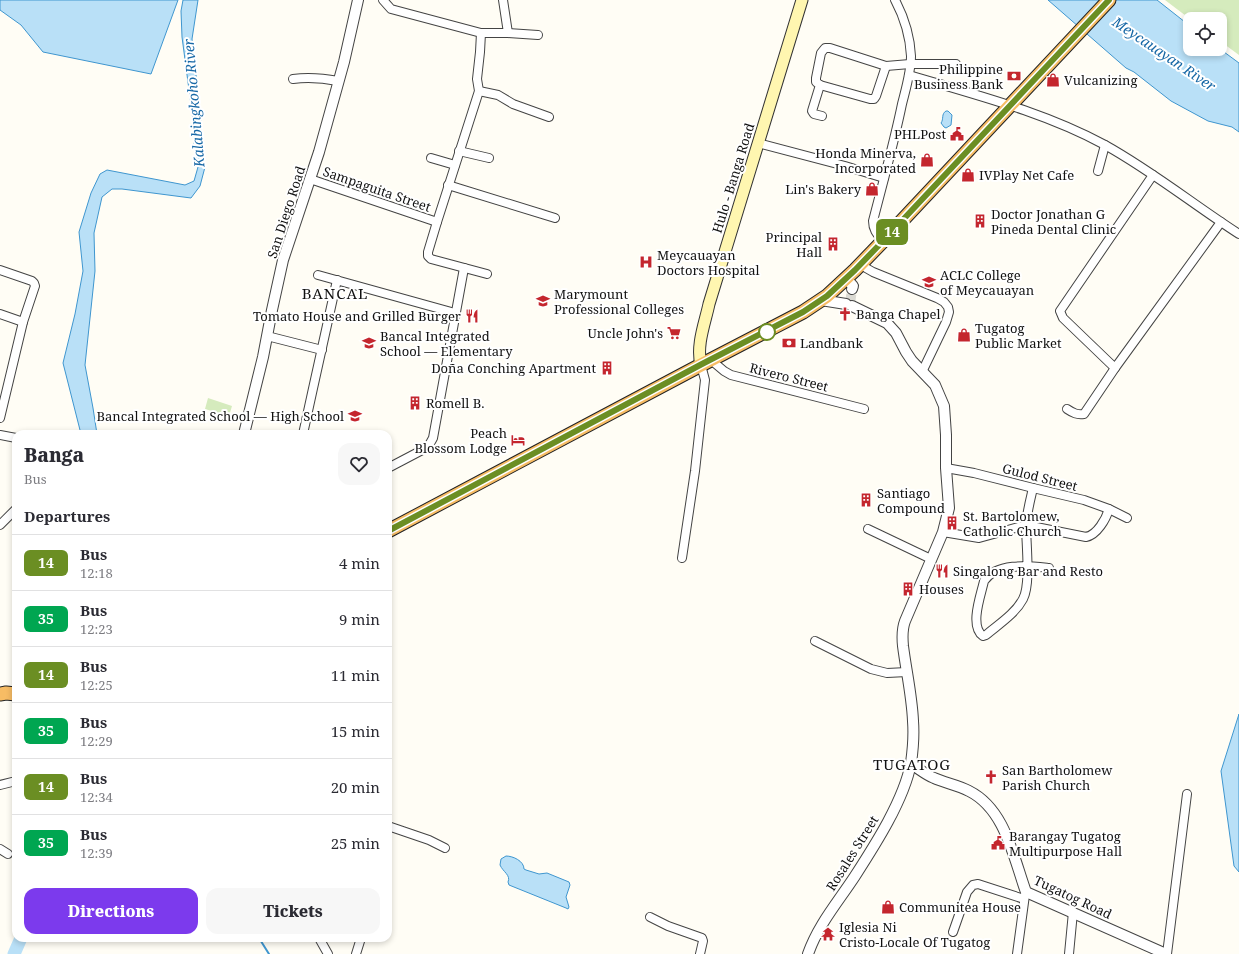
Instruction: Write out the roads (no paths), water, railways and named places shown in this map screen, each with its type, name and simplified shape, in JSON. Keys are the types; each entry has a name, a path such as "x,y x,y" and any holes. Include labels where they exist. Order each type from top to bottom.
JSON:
{"highway":[{"path":"392,528 803,312 849,283 861,264 1108,0"},
{"path":"7,694 12,684"}],"main road":[{"name":"Hulo - Banga Road","path":"706,362 700,358 700,346 709,304 802,0"}],"street":[{"name":"San Diego Road","path":"245,430 263,357 283,260 310,179 344,62 358,0"},
{"path":"383,0 391,10 481,33 538,35"},
{"path":"503,0 508,33"},
{"path":"883,241 875,232 873,224 898,127 909,75 911,55 908,33 895,0"},
{"path":"481,33 477,79 479,91 448,185 428,256 431,259 487,274"},
{"path":"886,66 874,99 816,82 821,53 825,48 830,48 886,66 910,64 956,64"},
{"path":"909,75 1011,105 1058,122 1105,145 1143,168 1239,234"},
{"path":"293,79 317,77 338,81"},
{"path":"820,84 812,111 814,114 822,116"},
{"path":"479,91 498,95 513,104 549,117"},
{"path":"758,143 884,178"},
{"path":"1098,171 1105,145"},
{"path":"459,151 489,158"},
{"path":"431,158 455,165"},
{"path":"1115,368 1063,318 1060,311 1153,175"},
{"name":"Sampaguita Street","path":"310,179 437,222"},
{"path":"448,185 555,218"},
{"path":"1067,409 1074,414 1084,414 1115,368 1221,222"},
{"path":"861,264 873,272 942,301 948,307 948,318 922,372"},
{"path":"392,466 428,447 433,438 464,268"},
{"path":"0,270 32,281 35,286 23,322 0,418"},
{"path":"318,275 455,313"},
{"path":"304,430 337,280"},
{"name":"Rosales Street","path":"808,954 833,906 854,877 891,815 901,794 911,764 913,720 902,635 903,628 942,532 949,508 944,406 935,385 906,352 896,333 887,323 849,305 821,300"},
{"path":"0,314 23,322"},
{"path":"267,336 322,350"},
{"path":"682,558 695,471 706,362"},
{"name":"Rivero Street","path":"706,362 731,374 864,409"},
{"path":"0,434 12,437"},
{"name":"Gulod Street","path":"946,468 974,473 1084,500 1109,509 1126,518"},
{"path":"1033,488 1028,507 1026,525 1028,566 1026,594 1011,615 983,636 977,627 976,619 984,581 992,573 1000,569 1028,566 1049,568"},
{"path":"942,532 979,538 1026,525 1086,537 1093,535 1104,521 1109,509"},
{"path":"0,525 12,513"},
{"path":"868,529 930,559"},
{"path":"815,641 871,669 886,673 907,672"},
{"name":"Tugatog Road","path":"911,764 933,778 968,790 981,798 990,807 1002,825 1025,895 1073,912 1166,954"},
{"path":"0,786 12,782"},
{"path":"1166,954 1188,794"},
{"path":"392,827 429,840 445,848"},
{"path":"0,850 8,854"},
{"path":"953,932 967,892 973,885 978,884 1025,895 1017,954"},
{"path":"1069,954 1073,912"},
{"path":"650,917 668,926 702,938 703,941 700,954"},
{"path":"321,942 328,954"},
{"path":"356,954 360,942"}],"water":[{"path":"0,0 178,0 151,74 43,52 21,25 0,10"},
{"path":"183,0 198,0 192,39 201,120 201,145 205,167 200,186 191,198 122,189 112,189 102,197 94,233 95,271 85,365 96,430 80,430 63,363 75,314 83,271 79,232 91,193 100,174 107,170 185,185 194,181 198,167 182,37 181,11"},
{"name":"Meycauayan River","path":"1048,0 1157,0 1183,20 1183,56 1227,56 1227,54 1239,63 1239,132 1232,127 1208,121 1171,101 1134,72 1126,68"},
{"path":"946,111 952,115 951,125 946,128 941,123"},
{"path":"1239,714 1239,872 1234,866 1221,771"},
{"path":"506,856 518,860 526,870 539,874 547,873 569,882 570,885 566,897 569,907 568,909 509,885 508,875 500,865 501,859"}],"waterway":[{"name":"Kalabingkoho River","path":"14,954 19,942"},
{"path":"262,942 269,954"}],"tunnel":[{"path":"850,304 852,289"}],"place":[{"name":"Philippine Business Bank","path":"1014,76"},
{"name":"Vulcanizing","path":"1053,80"},
{"name":"PHLPost","path":"957,134"},
{"name":"Honda Minerva, Incorporated","path":"927,160"},
{"name":"IVPlay Net Cafe","path":"968,175"},
{"name":"Lin's Bakery","path":"872,189"},
{"name":"Doctor Jonathan G Pineda Dental Clinic","path":"980,221"},
{"name":"Principal Hall","path":"833,244"},
{"name":"Meycauayan Doctors Hospital","path":"646,262"},
{"name":"ACLC College of Meycauayan","path":"929,282"},
{"name":"Marymount Professional Colleges","path":"543,301"},
{"name":"Banga Chapel","path":"845,314"},
{"name":"Tomato House and Grilled Burger","path":"472,316"},
{"name":"Uncle John's","path":"674,333"},
{"name":"Tugatog Public Market","path":"964,335"},
{"name":"Bancal Integrated School — Elementary","path":"369,343"},
{"name":"Landbank","path":"789,343"},
{"name":"Doña Conching Apartment","path":"607,368"},
{"name":"Romell B.","path":"415,403"},
{"name":"Bancal Integrated School — High School","path":"355,416"},
{"name":"Peach Blossom Lodge","path":"518,440"},
{"name":"Santiago Compound","path":"866,500"},
{"name":"St. Bartolomew, Catholic Church","path":"952,523"},
{"name":"Singalong Bar and Resto","path":"942,571"},
{"name":"Houses","path":"908,589"},
{"name":"San Bartholomew Parish Church","path":"991,777"},
{"name":"Barangay Tugatog Multipurpose Hall","path":"998,843"},
{"name":"Communitea House","path":"888,907"},
{"name":"Iglesia Ni Cristo-Locale Of Tugatog","path":"828,934"}],"district":[{"name":"BANCAL","path":"335,294"},
{"name":"TUGATOG","path":"912,765"}]}
